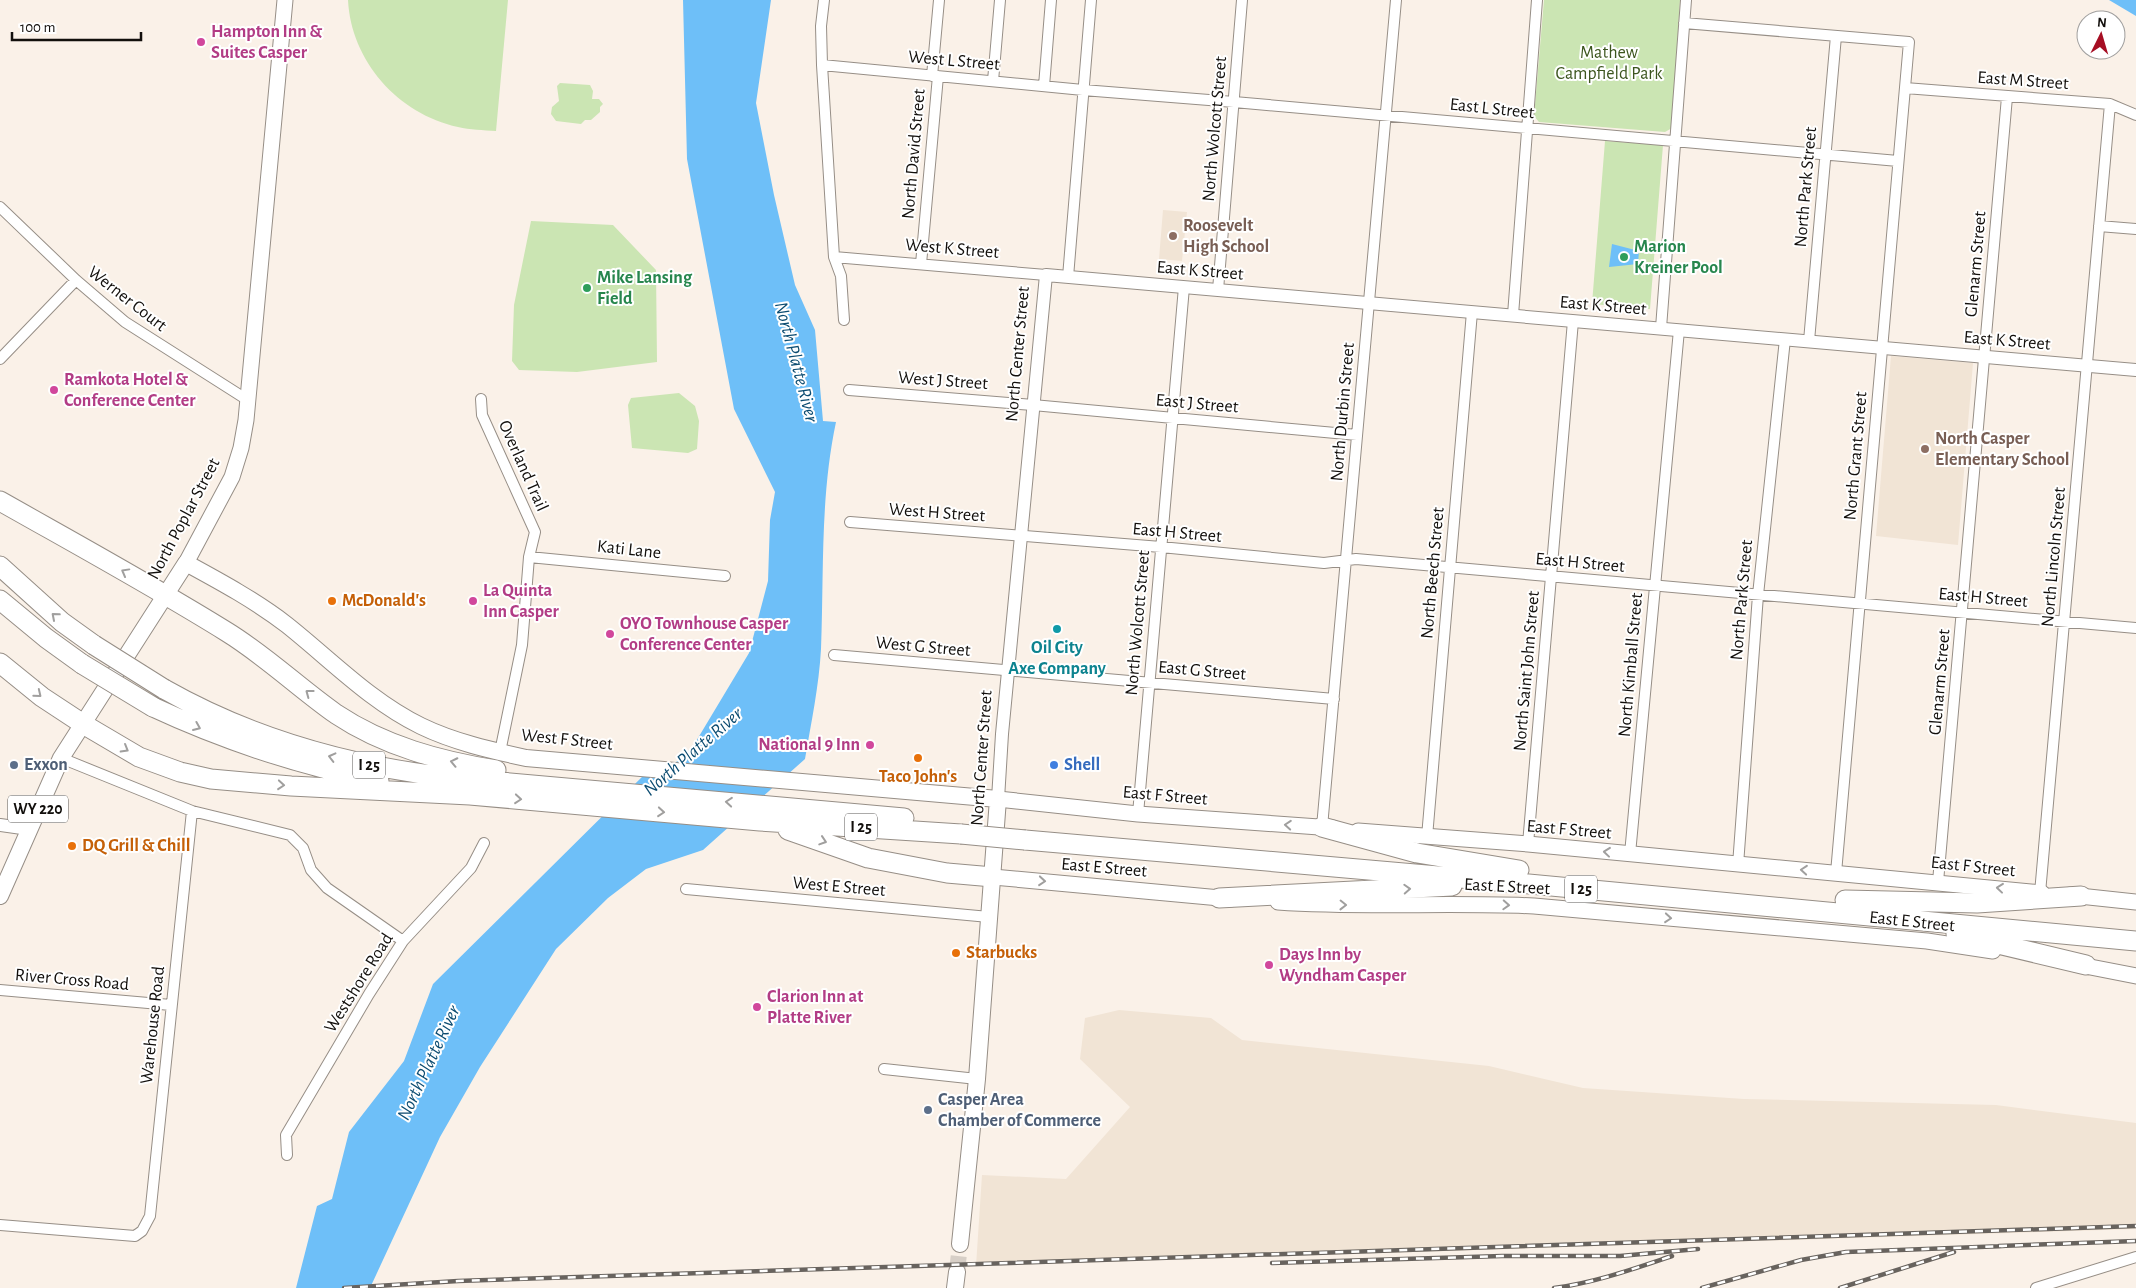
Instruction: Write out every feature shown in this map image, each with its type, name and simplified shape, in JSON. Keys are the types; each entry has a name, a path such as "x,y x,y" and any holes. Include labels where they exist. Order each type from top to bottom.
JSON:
{"highway":[{"path":"0,501 229,633 337,714 386,741 446,761 588,789"},
{"name":"I 25","path":"0,566 62,622 94,645 164,688 206,711 256,732 323,754 356,763 417,774 777,806 1025,834 1519,876 1845,907 2136,929"},
{"name":"I 25","path":"0,600 46,638 82,664 153,707 226,739 284,759 331,772 470,795 760,821 962,828"},
{"path":"0,663 42,698 83,724 139,757 180,772 211,779 291,786 470,795"},
{"path":"760,821 868,858 948,873 993,877"},
{"path":"1322,827 1417,853 1519,876"},
{"path":"1219,898 1519,876"},
{"path":"1845,907 1977,903 2081,896"},
{"path":"1845,907 2086,966"},
{"name":"I 25","path":"1845,907 2136,942"}],"main road":[{"name":"North Poplar Street","path":"0,896 19,857 29,829 61,758 167,596 232,477 241,448 285,0"},
{"name":"West F Street","path":"186,563 236,591 286,624 352,680 406,717 448,737 526,758 998,799"},
{"name":"East F Street","path":"998,799 1138,814 1528,844 2136,902"},
{"name":"North Center Street","path":"960,1244 977,1079 998,799"},
{"name":"East E Street","path":"993,877 1219,898 1344,905 1475,903 1534,906 1927,941 2086,966 2136,976"}],"street":[{"path":"824,0 821,26 822,65 834,257 841,276 844,320"},
{"name":"North David Street","path":"921,264 940,0"},
{"path":"993,81 1000,0"},
{"path":"1044,86 1051,0"},
{"path":"1068,277 1091,0"},
{"name":"North Wolcott Street","path":"1218,290 1242,0"},
{"name":"North Durbin Street","path":"1322,827 1396,0"},
{"path":"1513,316 1537,0"},
{"path":"1661,328 1686,0"},
{"path":"1684,23 1836,36"},
{"name":"North Grant Street","path":"1836,36 1909,42 1836,873"},
{"name":"North Park Street","path":"1808,341 1836,36"},
{"name":"West L Street","path":"822,65 1083,90"},
{"name":"East M Street","path":"1905,88 2110,104 2136,115"},
{"name":"East L Street","path":"1083,90 1898,161"},
{"name":"Glenarm Street","path":"1938,882 2007,96"},
{"name":"North Lincoln Street","path":"2040,892 2110,104"},
{"name":"Werner Court","path":"0,207 76,280 125,322 246,400"},
{"path":"2098,226 2136,229"},
{"name":"West K Street","path":"834,257 1068,277"},
{"name":"North Center Street","path":"998,799 1008,671 1046,275"},
{"name":"East K Street","path":"1068,277 2136,370"},
{"path":"0,359 76,280"},
{"name":"North Wolcott Street","path":"1138,814 1184,287"},
{"name":"North Beech Street","path":"1427,837 1472,312"},
{"name":"North Saint John Street","path":"1528,844 1573,321"},
{"name":"North Kimball Street","path":"1630,854 1679,330"},
{"name":"North Park Street","path":"1738,865 1758,595 1785,339"},
{"name":"West J Street","path":"849,390 1034,405"},
{"name":"Overland Trail","path":"481,399 482,415 535,532 529,557 522,645 500,752"},
{"name":"East J Street","path":"1034,405 1357,435"},
{"name":"West H Street","path":"850,522 1021,535"},
{"name":"East H Street","path":"1021,535 1324,563 1356,559 2136,628"},
{"name":"Kati Lane","path":"529,557 725,576"},
{"name":"West G Street","path":"834,655 1008,671"},
{"name":"East G Street","path":"1008,671 1334,699"},
{"path":"61,758 192,811 290,835 303,848 311,870 327,888 403,941"},
{"name":"Warehouse Road","path":"0,1225 134,1236 142,1231 150,1216 192,811"},
{"path":"0,825 29,829"},
{"name":"Westshore Road","path":"287,1154 286,1135 369,994 403,941 471,868 484,843"},
{"name":"West E Street","path":"686,889 989,917"},
{"name":"River Cross Road","path":"0,990 171,1005"},
{"path":"884,1069 977,1079"},
{"path":"2036,1288 2136,1257"}],"shaded area":[{"name":"Roosevelt High School","path":"1163,210 1187,212 1182,261 1159,259"},
{"name":"North Casper Elementary School","path":"1891,356 1973,363 1958,545 1876,536"},
{"path":"1119,1010 1211,1018 1242,1040 1489,1066 1583,1088 1744,1099 1996,1105 2136,1123 2136,1229 976,1266 982,1175 1066,1179 1130,1107 1080,1059 1085,1018"}],"green space":[{"path":"348,0 508,0 496,131 463,128 436,120 416,110 398,97 382,82 368,64 358,44 351,22"},
{"name":"Mathew Campfield Park","path":"1544,0 1680,0 1672,128 1665,132 1539,122 1534,116"},
{"path":"560,83 590,85 593,91 592,99 599,99 603,104 600,107 600,112 591,120 585,120 581,124 556,121 551,114 552,107 559,101 557,86"},
{"name":"Marion Kreiner Pool","path":"1605,141 1663,145 1650,309 1592,304"},
{"name":"Mike Lansing Field","path":"531,221 613,225 656,270 657,362 577,372 519,370 512,361 514,305"},
{"path":"679,393 695,406 699,421 697,449 688,453 632,448 628,405 631,398"}],"water":[{"name":"North Platte River","path":"683,0 771,0 756,103 774,195 795,285 815,330 823,421 836,422 827,478 825,507 820,663 805,759 703,850 646,869 608,898 556,949 480,1067 440,1137 370,1288 296,1288 317,1206 332,1199 349,1132 404,1061 433,984 645,774 686,758 749,653 768,581 770,520 775,492 734,409 687,159"},
{"path":"2109,0 2136,0 2136,16"},
{"name":"Marion Kreiner Pool","path":"1612,244 1639,251 1638,264 1609,267"}],"tunnel":[{"path":"957,1272 960,1244"}],"railway":[{"path":"344,1288 458,1281 2136,1226"},
{"path":"1999,1246 2136,1241"},
{"path":"1702,1288 1801,1260 1846,1252 2005,1246"},
{"path":"1272,1263 1502,1256 1620,1256 1698,1249"},
{"path":"1840,1288 1954,1252"},
{"path":"1554,1288 1599,1279 1672,1256"}],"place":[{"name":"Hampton Inn & Suites Casper","path":"201,42"},
{"name":"Roosevelt High School","path":"1173,236"},
{"name":"Marion Kreiner Pool","path":"1624,257"},
{"name":"Mike Lansing Field","path":"587,288"},
{"name":"Ramkota Hotel & Conference Center","path":"54,390"},
{"name":"North Casper Elementary School","path":"1925,449"},
{"name":"McDonald's","path":"332,601"},
{"name":"La Quinta Inn Casper","path":"473,601"},
{"name":"Oil City Axe Company","path":"1057,629"},
{"name":"OYO Townhouse Casper Conference Center","path":"610,634"},
{"name":"National 9 Inn","path":"870,745"},
{"name":"Taco John's","path":"918,758"},
{"name":"Exxon","path":"14,765"},
{"name":"Shell","path":"1054,765"},
{"name":"DQ Grill & Chill","path":"72,846"},
{"name":"Starbucks","path":"956,953"},
{"name":"Days Inn by Wyndham Casper","path":"1269,965"},
{"name":"Clarion Inn at Platte River","path":"757,1007"},
{"name":"Casper Area Chamber of Commerce","path":"928,1110"}]}
